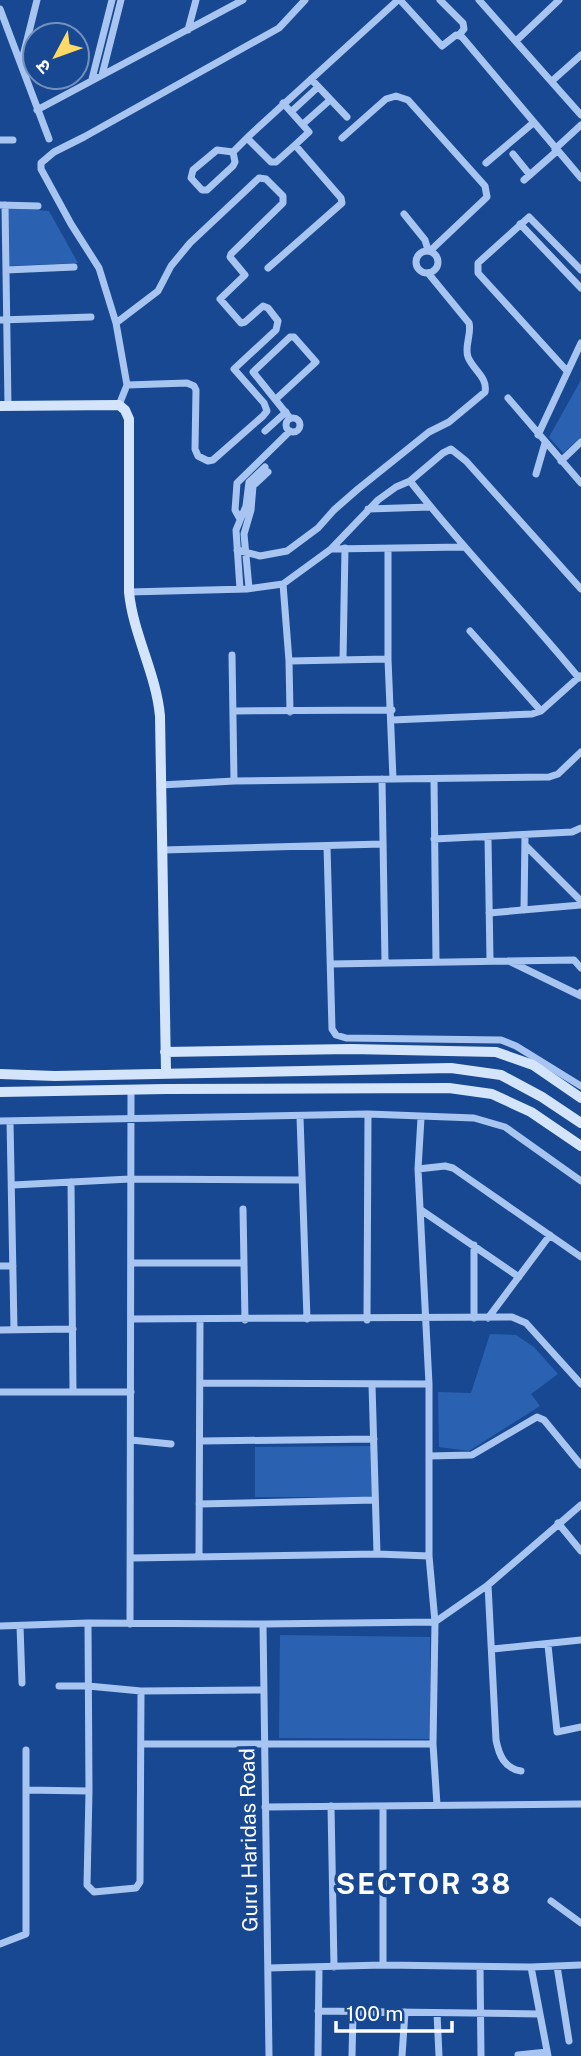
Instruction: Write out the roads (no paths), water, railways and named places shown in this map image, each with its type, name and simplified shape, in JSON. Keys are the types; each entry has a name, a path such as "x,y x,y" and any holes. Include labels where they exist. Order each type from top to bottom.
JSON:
{"main road":[{"path":"4,406 119,405 128,415 130,606 159,702 166,1072"},
{"path":"165,1052 351,1049 496,1052 533,1065 581,1098"},
{"path":"0,1074 55,1076 451,1068 501,1074 581,1123"},
{"path":"309,1070 309,1088"},
{"path":"76,1075 76,1091"},
{"path":"55,1076 55,1091"},
{"path":"0,1092 449,1088 492,1094 531,1112 581,1146"}],"street":[{"path":"32,21 37,0"},
{"path":"92,79 112,0"},
{"path":"102,75 121,0"},
{"path":"188,30 196,0"},
{"path":"119,405 127,385 116,323 99,268 71,224 41,169 41,163 54,152 279,27 305,0"},
{"path":"233,152 399,0 442,46 458,35 464,29 463,23 440,0"},
{"path":"479,0 581,115"},
{"path":"516,41 559,0"},
{"path":"37,110 238,1"},
{"path":"0,9 21,65"},
{"path":"458,35 581,178"},
{"path":"552,81 581,54"},
{"path":"311,79 347,117"},
{"path":"292,111 318,87"},
{"path":"30,91 49,139"},
{"path":"342,138 386,99 402,97 408,100 485,186 487,197 428,251 418,254 416,266 421,272 428,273 435,270 437,257 428,251 403,216"},
{"path":"303,124 330,100"},
{"path":"247,138 271,162 275,162 309,132 284,103"},
{"path":"486,163 533,123"},
{"path":"513,154 527,177 581,125"},
{"path":"0,140 13,139"},
{"path":"268,268 342,203 341,198 295,145"},
{"path":"217,150 233,152 233,166 207,190 202,190 191,178 193,170 217,150"},
{"path":"116,323 158,291 171,266 190,243 259,178 266,179 283,196 283,203 231,254 230,257 245,275 220,299 241,323 246,322 263,306 268,308 278,321 276,330 234,369 264,403 267,411 263,416 213,460 208,461 198,456 195,449 194,386 187,383 127,385"},
{"path":"4,406 3,320 6,270 3,205 38,206"},
{"path":"567,371 478,273 478,263 526,218 531,217 581,270"},
{"path":"520,224 581,288"},
{"path":"6,270 74,267"},
{"path":"237,550 260,556 287,551 318,527 358,489 485,392 485,380 470,361 467,352 470,329 468,323 428,273"},
{"path":"3,320 91,317"},
{"path":"247,524 239,519 234,507 237,483 290,431 297,431 300,425 297,419 288,415 253,371 290,337 294,337 316,362 276,399"},
{"path":"538,435 581,343"},
{"path":"508,398 581,483"},
{"path":"265,431 288,415"},
{"path":"288,415 285,423 290,431"},
{"path":"561,461 581,442"},
{"path":"536,474 545,443"},
{"path":"129,592 240,589 284,584 331,549 388,491 410,481 449,450 454,450 581,589"},
{"path":"240,589 236,530 246,506 249,482 266,470 253,486 251,510 244,534 249,588"},
{"path":"392,720 527,715 541,711 580,677 464,547 410,481"},
{"path":"368,509 430,507"},
{"path":"331,549 464,547"},
{"path":"343,660 345,548"},
{"path":"388,549 388,659 393,779"},
{"path":"284,584 290,712"},
{"path":"470,631 541,711"},
{"path":"232,655 234,781"},
{"path":"289,661 388,659"},
{"path":"233,711 391,710"},
{"path":"161,785 234,781 549,777 558,774 581,752"},
{"path":"382,779 385,962"},
{"path":"434,779 436,961"},
{"path":"434,839 488,838 580,830"},
{"path":"524,910 525,835"},
{"path":"488,838 491,960"},
{"path":"163,850 382,844"},
{"path":"327,846 332,1029 341,1037 501,1040 516,1046 581,1086"},
{"path":"526,846 581,903"},
{"path":"489,913 581,903"},
{"path":"508,960 581,996 581,992"},
{"path":"331,964 574,960 581,968"},
{"path":"130,1623 131,1090"},
{"path":"366,1320 368,1114"},
{"path":"0,1121 368,1114 474,1118 505,1127 581,1181"},
{"path":"300,1117 307,1319"},
{"path":"421,1118 418,1169 429,1384 429,1556 435,1622 433,1744 437,1805"},
{"path":"10,1121 14,1329"},
{"path":"418,1169 445,1166 453,1168 581,1257"},
{"path":"13,1185 130,1179 301,1180"},
{"path":"71,1182 73,1391"},
{"path":"243,1209 246,1320"},
{"path":"421,1210 519,1277"},
{"path":"488,1318 550,1235"},
{"path":"474,1245 474,1318"},
{"path":"131,1263 243,1263"},
{"path":"0,1266 13,1266"},
{"path":"131,1319 521,1319 581,1383"},
{"path":"199,1556 200,1320"},
{"path":"0,1330 73,1329"},
{"path":"200,1383 429,1384"},
{"path":"372,1385 377,1554"},
{"path":"0,1392 131,1392"},
{"path":"429,1456 472,1455 537,1417 544,1420 581,1465"},
{"path":"201,1441 374,1438"},
{"path":"131,1440 170,1444"},
{"path":"199,1504 375,1500"},
{"path":"0,1626 88,1623 435,1622 488,1585 581,1505"},
{"path":"558,1523 581,1551"},
{"path":"132,1558 377,1554 429,1556"},
{"path":"488,1585 498,1752 509,1766 521,1771"},
{"path":"88,1623 87,1885 90,1890 99,1893 136,1888 140,1882 141,1691"},
{"name":"Guru Haridas Road","path":"263,1624 269,2056"},
{"path":"20,1626 22,1683"},
{"path":"493,1649 581,1640"},
{"path":"548,1645 557,1732 581,1727"},
{"path":"59,1686 141,1691 263,1690"},
{"path":"142,1744 433,1744"},
{"path":"0,1944 26,1934 26,1750"},
{"path":"26,1790 89,1791"},
{"path":"265,1807 581,1804"},
{"path":"383,1805 383,1965"},
{"path":"331,1806 334,1966"},
{"path":"551,1901 581,1923"},
{"path":"268,1968 581,1965"},
{"path":"556,1966 569,2041"},
{"path":"480,1967 481,2056"},
{"path":"518,2055 548,2054 531,1967"},
{"path":"318,2056 319,1968"},
{"path":"318,2011 540,2014"},
{"path":"402,2056 404,2012"},
{"path":"437,2012 439,2056"},
{"path":"352,2056 353,2013"}],"district":[{"name":"SECTOR 38","path":"424,1884"}]}
